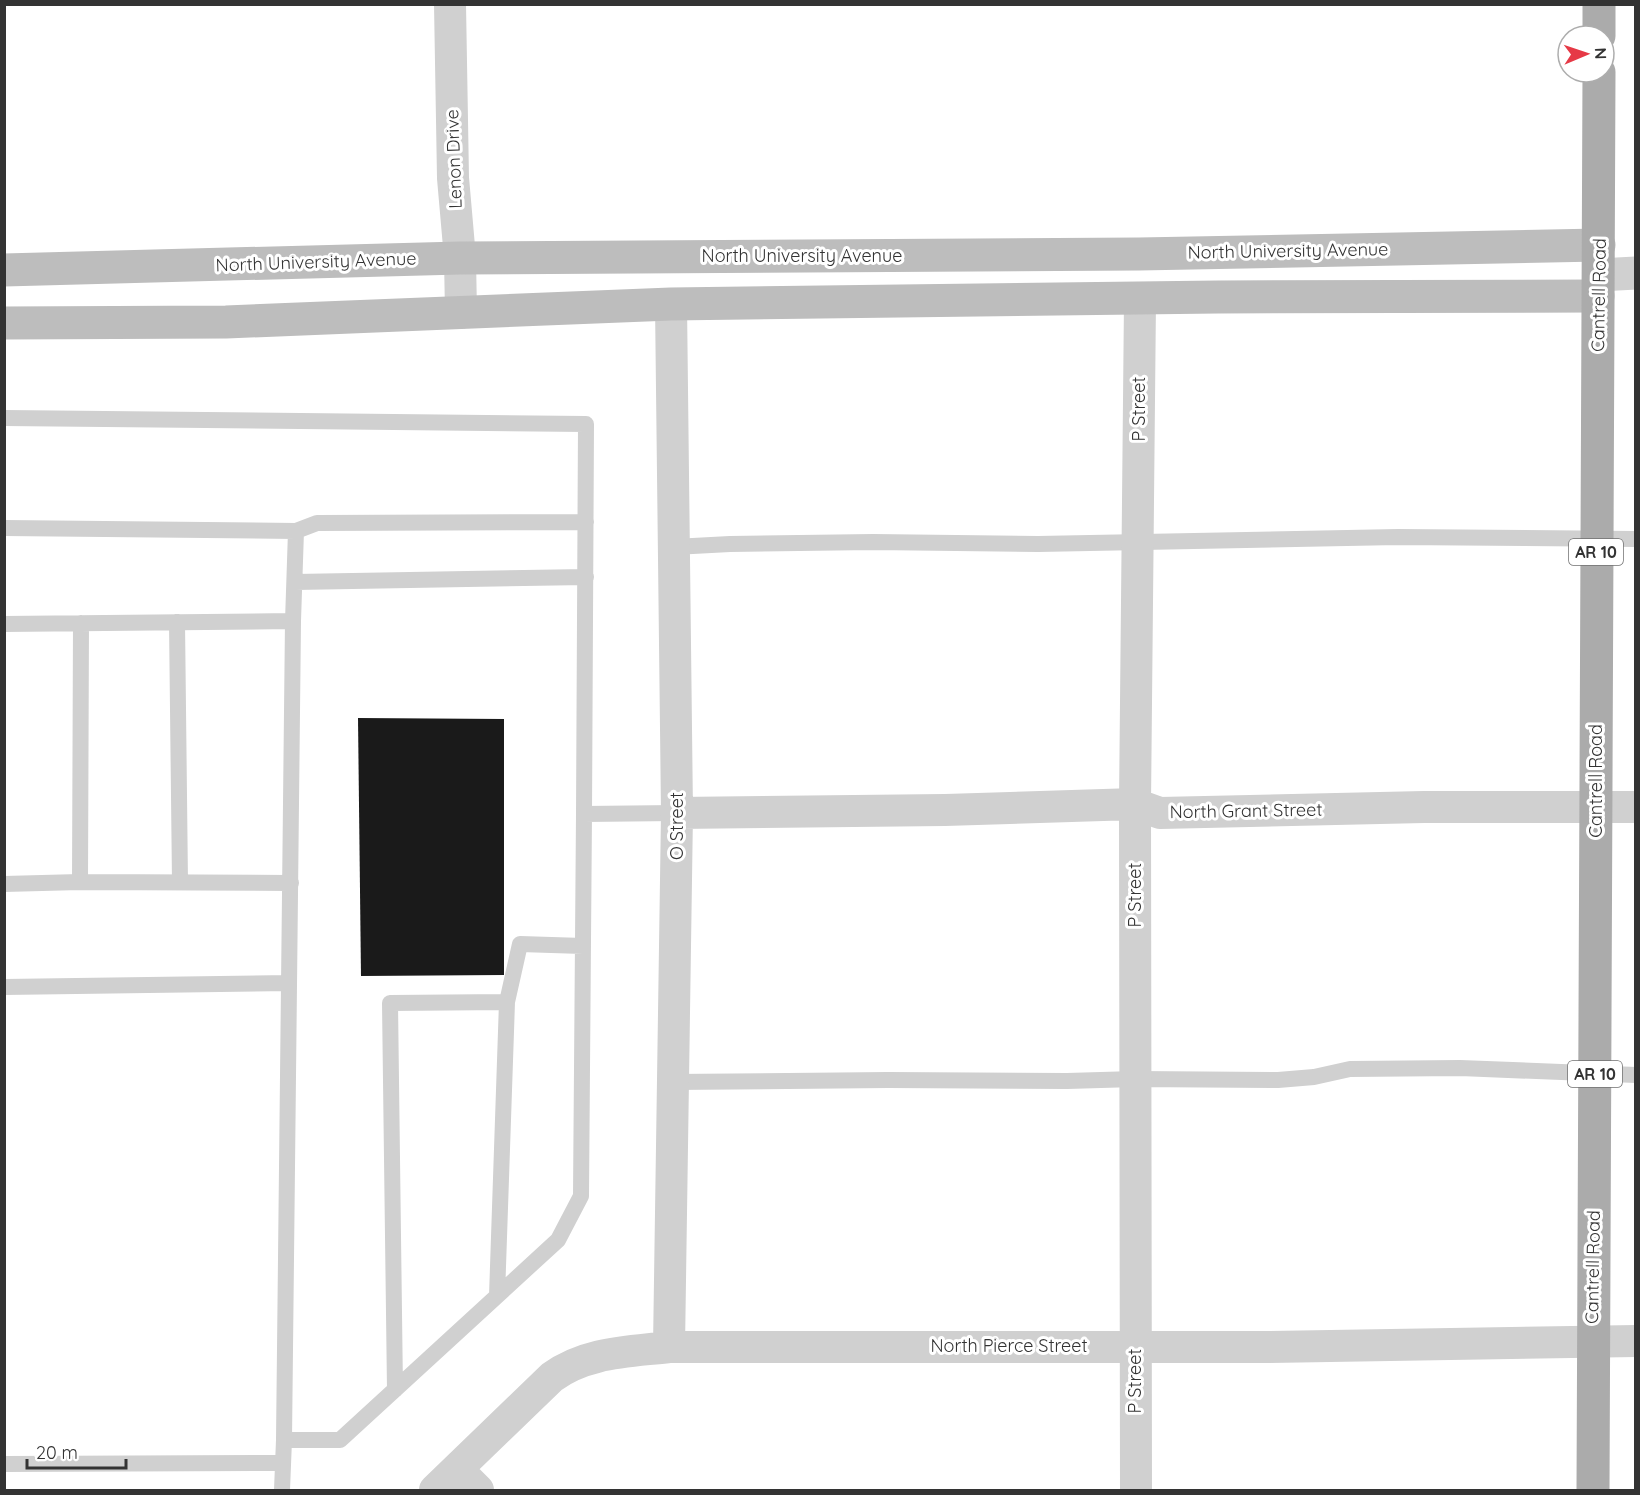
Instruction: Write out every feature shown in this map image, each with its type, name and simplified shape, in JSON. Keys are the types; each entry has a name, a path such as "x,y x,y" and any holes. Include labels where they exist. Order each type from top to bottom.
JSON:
{"main road":[{"path":"1599,4 1599,24"},
{"name":"Cantrell Road","path":"1593,1491 1599,84"},
{"name":"North University Avenue","path":"4,270 460,258 1127,254 1599,272"},
{"name":"North University Avenue","path":"4,323 226,322 671,304 1140,300 1599,272"}],"street":[{"name":"Lenon Drive","path":"450,4 453,178 460,258 461,314"},
{"name":"North University Avenue","path":"1599,272 1635,273"},
{"name":"P Street","path":"1136,1491 1135,804 1140,300"},
{"name":"O Street","path":"669,1347 677,813 671,304"},
{"name":"North Grant Street","path":"677,813 945,810 1135,804 1160,813 1424,807 1635,807"},
{"name":"North Pierce Street","path":"457,1484 552,1377 566,1367 598,1356 669,1347 1264,1347 1635,1341"}],"lane":[{"path":"4,418 586,423 580,1196 558,1240 340,1440 284,1440"},
{"path":"4,528 296,531 317,523 586,522"},
{"path":"282,1491 296,531"},
{"path":"674,547 873,542 1038,544 1398,537 1635,539"},
{"path":"295,582 586,577"},
{"path":"4,624 294,621"},
{"path":"177,622 180,882"},
{"path":"80,882 81,624"},
{"path":"584,814 677,813"},
{"path":"4,884 291,883"},
{"path":"497,1296 507,1002 520,944 583,946"},
{"path":"4,987 289,983"},
{"path":"395,1390 390,1003 507,1002"},
{"path":"672,1082 1278,1080 1314,1077 1350,1069 1438,1068 1635,1075"},
{"path":"4,1464 283,1463"}],"building":[{"path":"358,718 504,719 504,975 361,976"}]}
